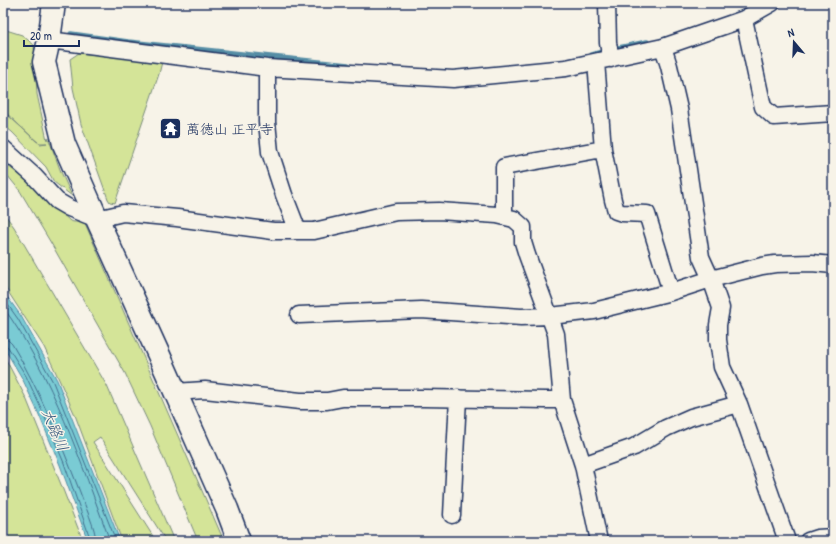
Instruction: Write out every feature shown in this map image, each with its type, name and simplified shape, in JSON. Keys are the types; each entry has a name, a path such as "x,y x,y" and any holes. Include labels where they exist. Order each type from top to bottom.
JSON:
{"street":[{"path":"54,3 49,40 44,62 64,144 96,219 175,392 227,510 239,541"},
{"path":"607,3 608,43 603,60 604,149 612,200 616,211 622,213 647,214 671,292"},
{"path":"49,40 267,68 453,79 566,68 663,47 744,18 772,3"},
{"path":"744,18 763,107 774,117 833,113"},
{"path":"663,47 679,110 701,257 711,279 721,308 718,325 718,340 722,367 739,404 787,541"},
{"path":"267,68 267,122 270,152 298,231"},
{"path":"3,148 34,176 56,201 68,208 96,219 123,213 177,218 273,231 314,231 396,212 439,211 504,216 514,219 523,227 523,242 527,255 556,334 562,400 583,465 590,493 598,541"},
{"path":"504,216 504,167 604,149"},
{"path":"299,315 421,310 521,318 550,316 594,311 671,292 711,279 775,264 812,263 833,265"},
{"path":"175,392 205,390 300,401 327,402 343,398 562,400"},
{"path":"452,515 458,398"},
{"path":"583,465 634,447 666,428 691,417 739,404"},
{"path":"808,541 817,538 833,537"}],"green space":[{"path":"3,29 22,35 34,45 37,94 47,140 48,137 72,196 54,182 46,167 12,132 3,125 3,111 24,130 3,110"},
{"path":"79,53 162,62 115,203 110,202 108,199 81,124 73,88 70,59"},
{"path":"3,162 26,180 70,221 84,221 224,541 198,541 150,426 125,373 20,191 3,170"},
{"path":"3,212 14,227 107,386 174,541 166,541 100,437 93,442 156,541 122,541 75,415 57,375 44,347 3,284"},
{"path":"3,354 26,398 83,541 3,541"}],"water":[{"name":"大路川","path":"3,291 21,316 57,380 120,541 88,541 60,465 37,410 22,378 3,346"}],"waterway":[{"path":"71,34 128,42 348,65"},
{"path":"591,55 647,42"}],"place":[{"name":"萬徳山 正平寺","path":"171,129"}]}
